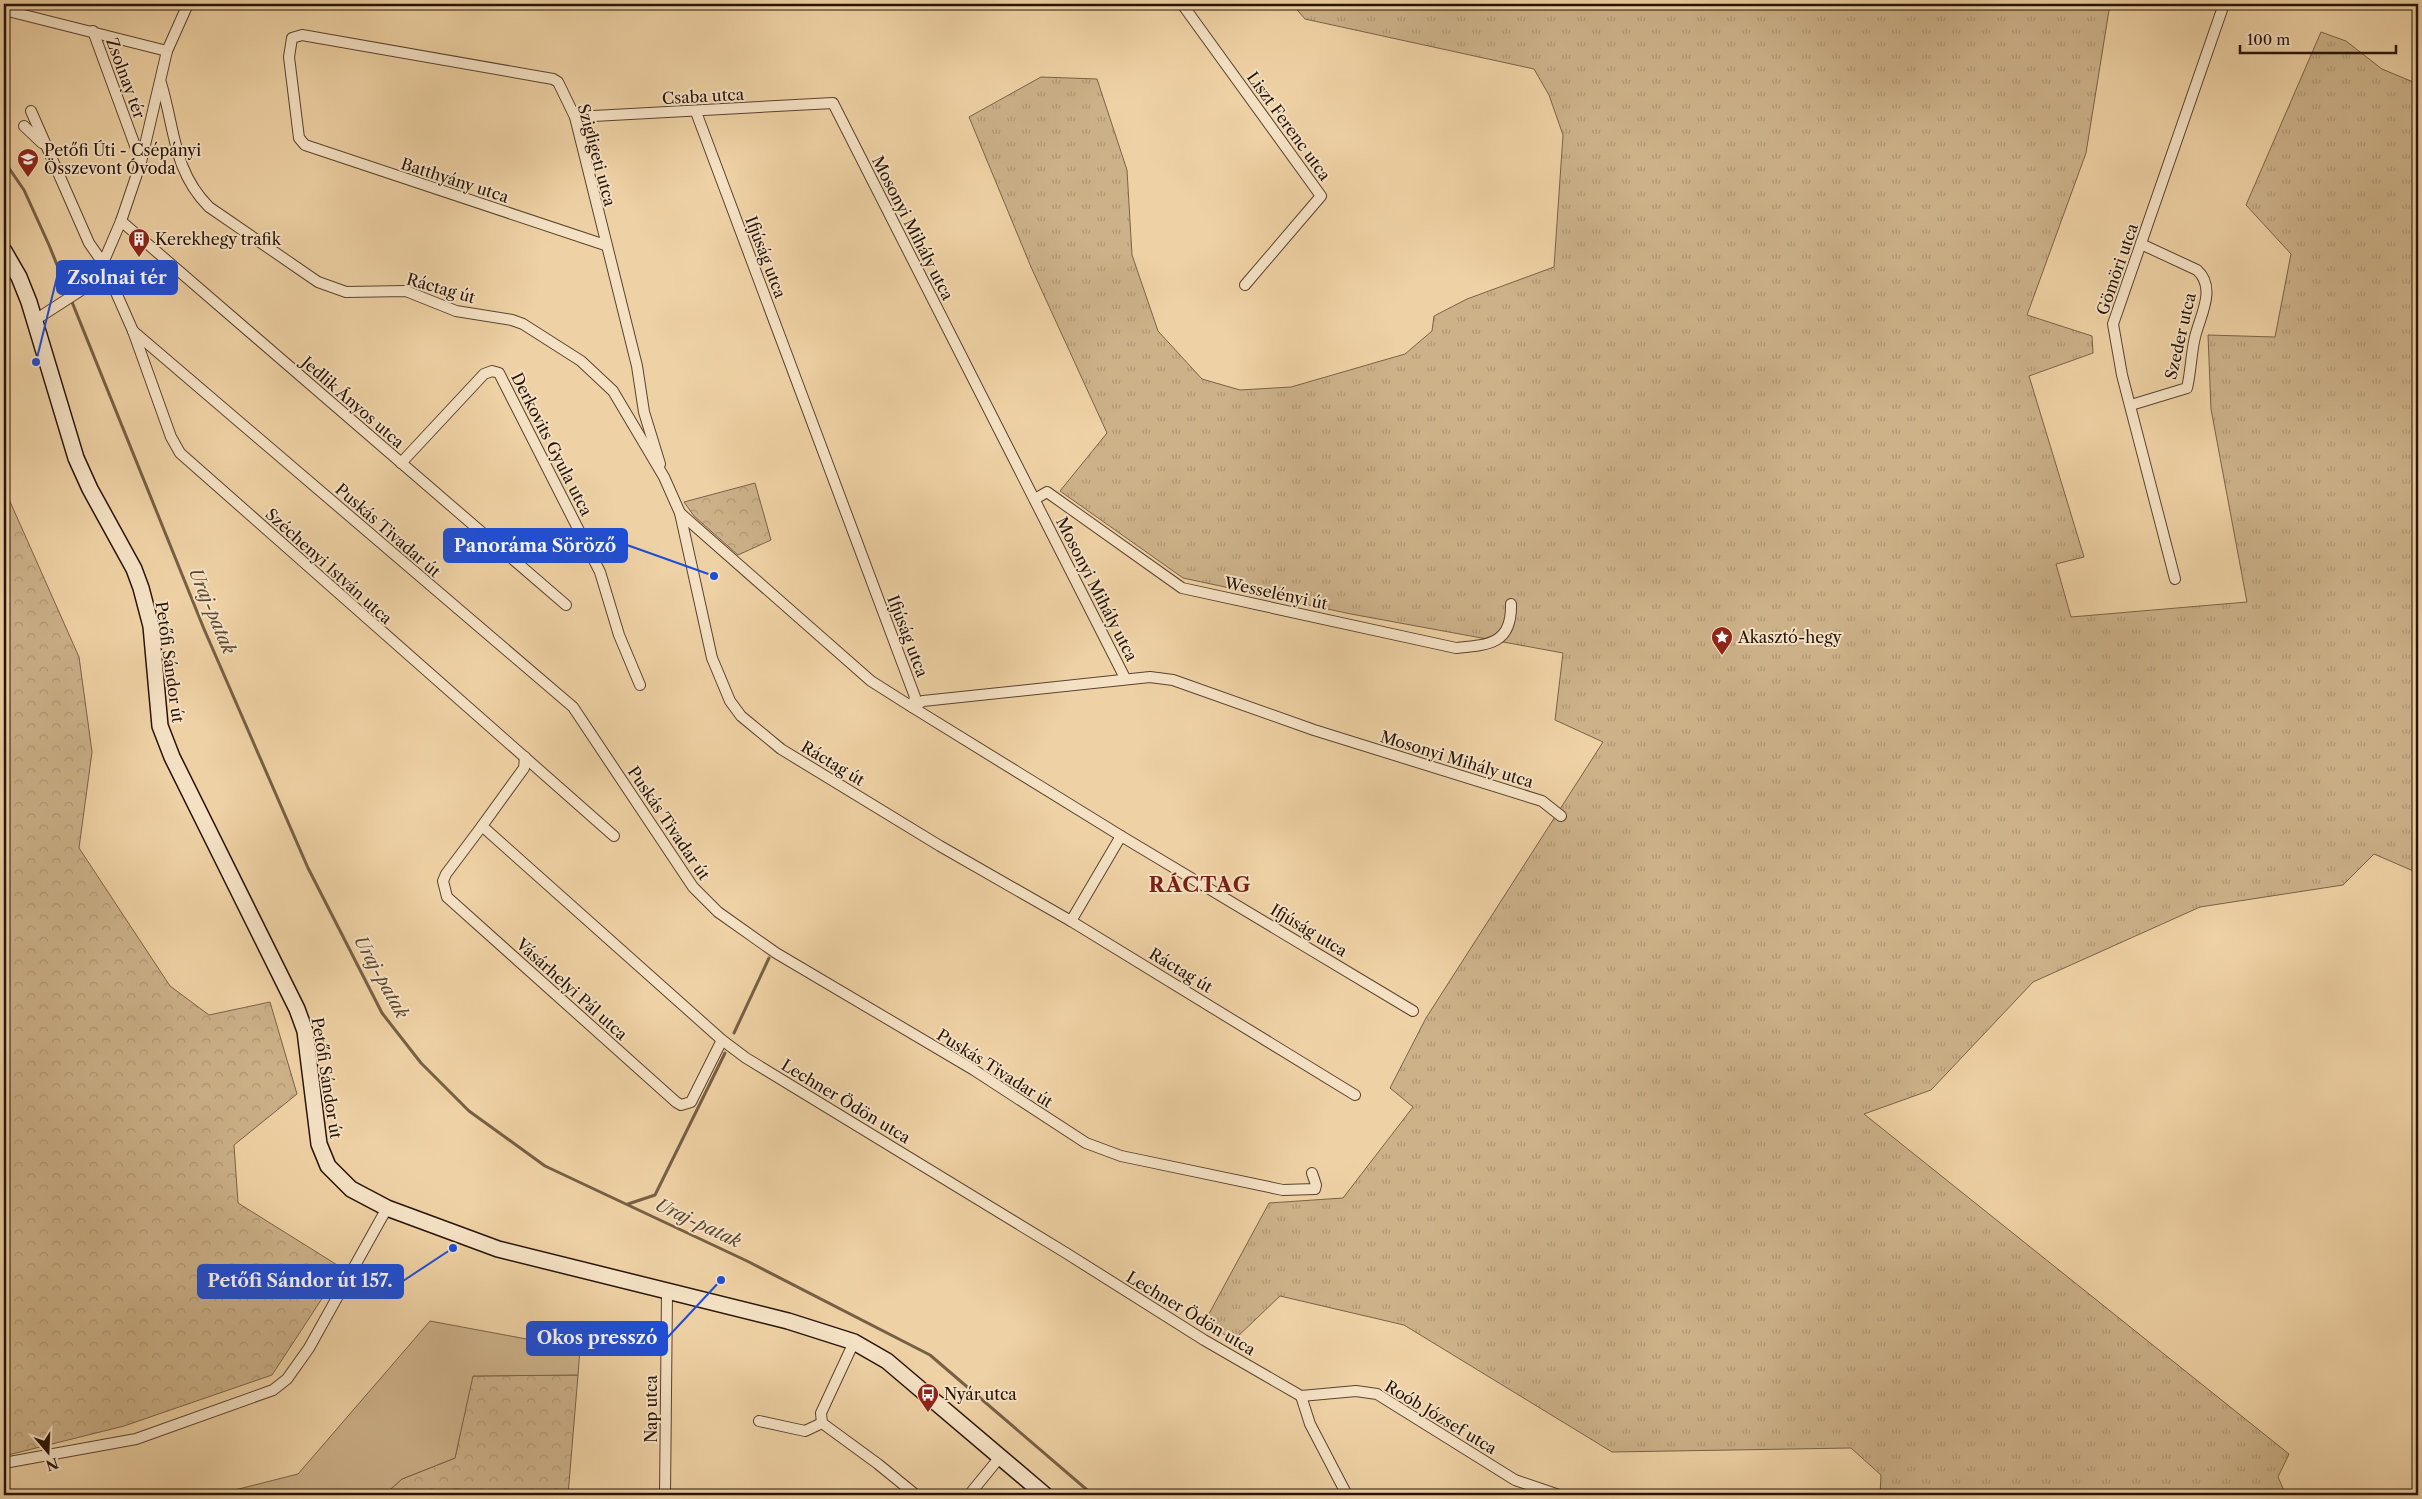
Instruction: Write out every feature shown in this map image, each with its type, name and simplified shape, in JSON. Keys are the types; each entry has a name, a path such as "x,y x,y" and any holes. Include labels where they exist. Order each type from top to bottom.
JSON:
{"street":[{"path":"35,320 76,294 88,283 103,262 121,221 141,162 167,51 188,4"},
{"name":"Liszt Ferenc utca","path":"1182,4 1321,196 1245,285"},
{"name":"Gömöri utca","path":"2175,579 2122,375 2113,324 2224,4"},
{"path":"4,10 167,51"},
{"name":"Zsolnay tér","path":"93,32 141,162"},
{"name":"Szigligeti utca","path":"299,138 289,57 292,38 302,35 553,79 558,82 575,117 605,245 637,366 644,412 664,477"},
{"name":"Ráctag út","path":"161,83 183,172 190,186 208,207 318,282 346,292 406,291 456,310 524,324 581,361 608,385 664,477"},
{"name":"Csaba utca","path":"575,117 696,112 833,103"},
{"name":"Mosonyi Mihály utca","path":"833,103 1125,678 1150,677 1173,680 1314,730 1542,801 1561,816"},
{"name":"Széchenyi István utca","path":"31,111 89,243 103,262 133,331 171,437 180,453 614,836"},
{"name":"Ifjúság utca","path":"696,112 915,697 912,707 1121,836 1413,1011"},
{"path":"24,126 47,148"},
{"name":"Batthyány utca","path":"299,138 314,149 605,245"},
{"name":"Jedlik Ányos utca","path":"121,221 566,605"},
{"name":"Szeder utca","path":"2131,405 2186,388 2195,337 2206,300 2204,276 2197,270 2141,244"},
{"name":"Petőfi Sándor út","path":"4,251 20,277 35,320 76,458 90,489 134,569 141,588 151,626 160,726 172,757 297,1009 304,1031 316,1132 328,1166 345,1184 387,1208 498,1249 788,1321 837,1335 854,1342 887,1361 1045,1495"},
{"name":"Puskás Tivadar út","path":"133,331 573,707 692,887 718,912 776,953 974,1070 1086,1143 1121,1156 1283,1190 1315,1189 1316,1185 1312,1173"},
{"name":"Derkovits Gyula utca","path":"401,463 484,374 492,371 499,373 600,572 619,635 640,684"},
{"path":"664,477 680,513 765,590 872,681 912,707 923,701 1057,688 1125,678"},
{"name":"Wesselényi út","path":"1035,499 1047,492 1182,588 1456,648 1490,645 1506,632 1511,619 1511,604"},
{"name":"Ráctag út","path":"680,513 712,658 723,687 741,716 781,749 940,846 1071,921 1355,1095"},
{"path":"482,826 524,768 525,757"},
{"name":"Lechner Ödön utca","path":"482,826 722,1040 746,1058 1066,1253 1204,1340 1301,1396"},
{"name":"Vásárhelyi Pál utca","path":"482,826 446,874 443,881 447,897 676,1102 681,1104 691,1102 722,1040"},
{"path":"1071,921 1121,836"},
{"path":"4,1463 153,1434 273,1390 281,1384 310,1348 387,1208"},
{"name":"Nap utca","path":"665,1495 667,1292"},
{"path":"854,1342 821,1413 822,1423 878,1464 916,1495"},
{"name":"Roób József utca","path":"1301,1396 1356,1391 1377,1394 1515,1480 1559,1495"},
{"path":"1301,1396 1310,1424 1347,1495"},
{"path":"759,1421 805,1431 822,1423"},
{"path":"969,1495 1000,1457"}],"green space":[{"path":"1292,4 2110,4 2086,153 2027,315 2092,336 2093,353 2029,376 2084,557 2056,564 2071,617 2247,602 2211,409 2208,335 2275,337 2291,254 2246,205 2321,32 2346,41 2382,69 2418,84 2418,873 2374,854 2343,885 2200,907 2033,982 1931,1090 1864,1114 2289,1454 2278,1477 2286,1495 1880,1495 1881,1475 1851,1448 1612,1452 1404,1325 1280,1296 1234,1340 1204,1323 1269,1203 1343,1198 1413,1107 1390,1088 1426,1018 1603,742 1555,720 1563,653 1351,614 1183,578 1060,491 1107,433 1031,267 969,117 1041,77 1097,79 1127,170 1132,255 1158,331 1202,379 1240,390 1291,387 1405,354 1432,331 1434,316 1467,299 1554,267 1563,135 1549,95 1534,69 1305,19"},
{"path":"755,483 771,540 738,555 694,516 684,502"},
{"path":"4,488 79,657 92,752 79,848 170,986 209,1015 270,1002 297,1094 234,1145 238,1203 342,1268 272,1375 124,1426 4,1456"},
{"path":"430,1321 580,1349 578,1375 473,1376 455,1458 402,1479 384,1495 215,1495 298,1474"},
{"path":"578,1375 568,1495 384,1495 402,1479 455,1458 472,1376"}],"waterway":[{"name":"Uraj-patak","path":"4,161 24,190 49,245 204,629 308,868 382,1013 421,1063 469,1111 545,1166 747,1261 930,1355 1093,1495"},
{"path":"734,1033 769,958"},
{"path":"628,1204 655,1195 725,1053"}],"place":[{"name":"Petőfi Úti - Csépányi Összevont Óvoda","path":"28,178"},
{"name":"Kerekhegy trafik","path":"139,258"},
{"name":"Zsolnai tér","path":"36,362"},
{"name":"Panoráma Söröző","path":"714,576"},
{"name":"Akasztó-hegy","path":"1722,656"},
{"name":"Petőfi Sándor út 157.","path":"453,1248"},
{"name":"Okos presszó","path":"721,1280"},
{"name":"Nyár utca","path":"928,1413"}],"district":[{"name":"RÁCTAG","path":"1200,885"}]}
